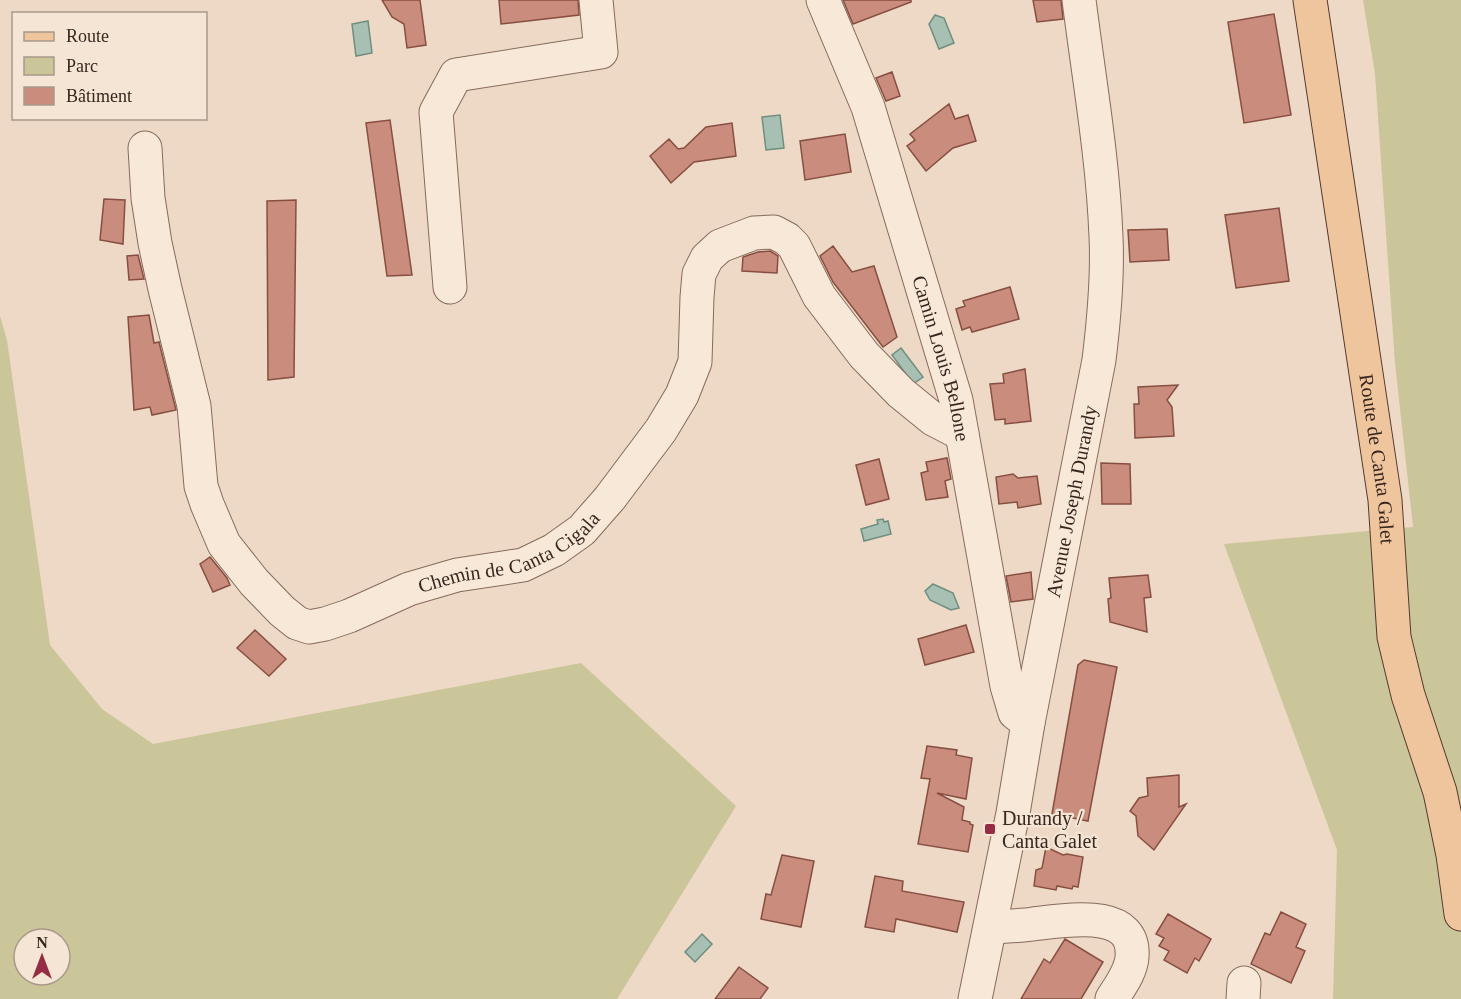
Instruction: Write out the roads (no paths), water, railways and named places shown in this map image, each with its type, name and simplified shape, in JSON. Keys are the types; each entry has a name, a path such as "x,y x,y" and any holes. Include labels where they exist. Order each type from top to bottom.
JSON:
{"main road":[{"name":"Route de Canta Galet","path":"1310,0 1385,500 1394,637 1408,695 1440,792 1453,855 1461,914"}],"street":[{"path":"450,287 436,112 456,75 601,52 596,0"},
{"name":"Camin Louis Bellone","path":"823,0 868,107 956,400 1007,686 1015,713 1028,723"},
{"name":"Avenue Joseph Durandy","path":"975,999 991,927 1090,405 1103,323 1106,238 1100,168 1079,0"},
{"name":"Chemin de Canta Cigala","path":"146,148 148,198 155,243 194,406 201,486 224,544 254,582 297,623 309,627 325,624 425,584 457,575 523,565 554,550 582,530 631,471 661,430 682,395 695,362 699,274 707,258 720,246 754,233 774,232 787,239 799,255 819,296 864,355 901,393 933,419 962,434"},
{"path":"991,927 1072,920 1106,921 1121,928 1127,934 1131,944 1132,957 1129,970 1112,999"}],"place":[{"name":"Durandy / Canta Galet","path":"990,829"}]}
